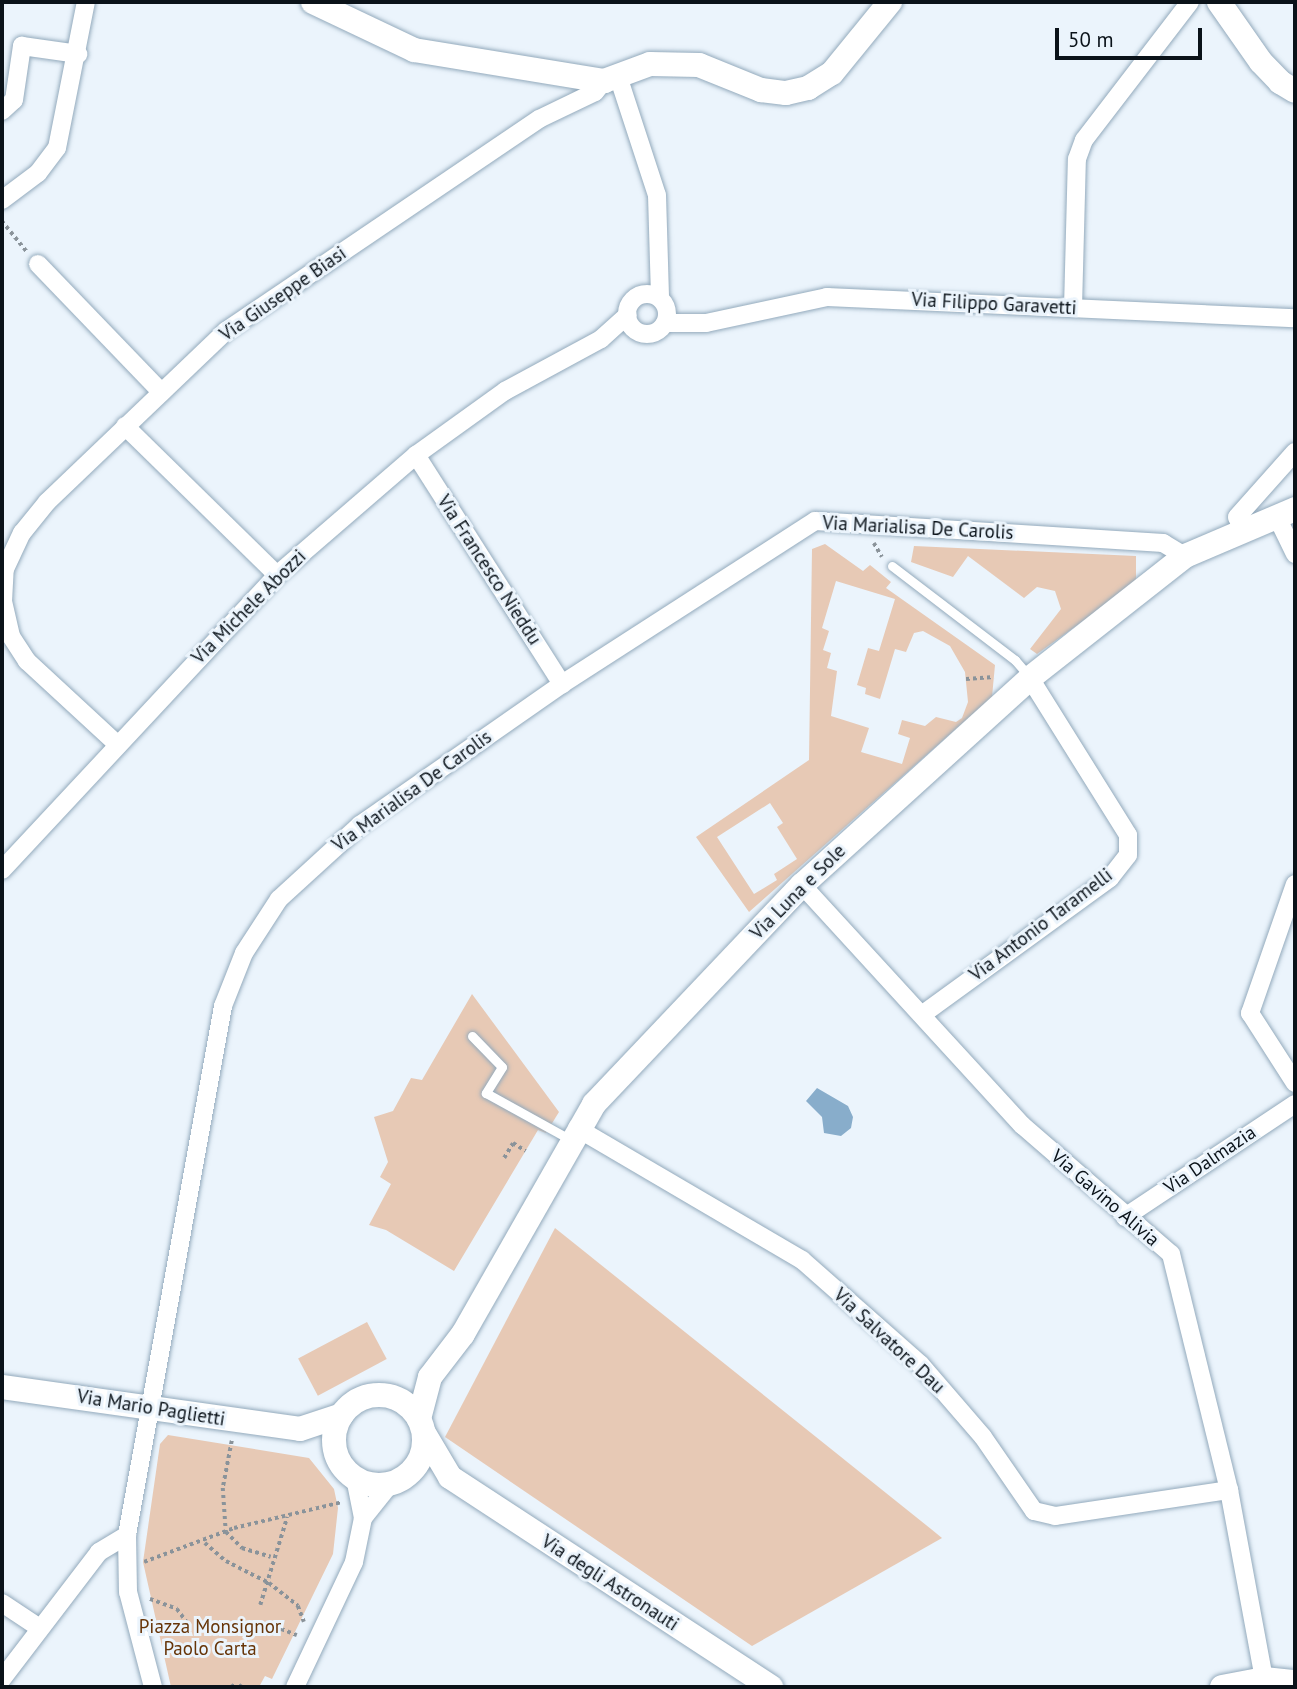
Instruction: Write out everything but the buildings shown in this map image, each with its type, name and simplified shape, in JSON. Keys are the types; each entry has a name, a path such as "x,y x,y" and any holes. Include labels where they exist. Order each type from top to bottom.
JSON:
{"main road":[{"path":"313,2 415,50 529,69 611,78 650,64 699,65 761,90 786,93 808,88 832,73 890,2"},
{"path":"1219,2 1261,62 1280,82 1295,91"},
{"name":"Via Luna e Sole","path":"421,1426 430,1377 463,1334 574,1134 594,1104 802,885 1030,678 1185,556 1286,513"},
{"path":"336,1454 334,1433 342,1415 358,1400 386,1395 430,1377"},
{"name":"Via Mario Paglietti","path":"2,1387 300,1429"},
{"path":"386,1395 399,1399 421,1426 419,1460 399,1479"},
{"path":"300,1429 342,1415"},
{"name":"Via degli Astronauti","path":"421,1426 450,1477 771,1687"},
{"path":"300,1429 336,1454 355,1478 371,1485 399,1479 450,1477"},
{"path":"1222,1687 1264,1679 1295,1682"}],"street":[{"path":"2,200 38,173 57,148 78,54 86,2"},
{"path":"1073,308 1077,159 1084,140 1190,2"},
{"path":"2,111 14,100 22,46 78,54"},
{"path":"611,78 657,195 658,306"},
{"name":"Via Giuseppe Biasi","path":"3,568 22,533 47,502 226,331 539,119 595,92 611,78"},
{"path":"37,264 161,392"},
{"name":"Via Filippo Garavetti","path":"638,331 650,334 658,306 695,322 827,297 1295,318"},
{"name":"Via Michele Abozzi","path":"601,340 628,315 631,302 658,306"},
{"path":"628,315 638,331"},
{"name":"Via Michele Abozzi","path":"2,870 277,575 416,455 505,391 601,340 638,331"},
{"path":"125,426 277,575"},
{"path":"1243,531 1237,517 1295,452"},
{"name":"Via Francesco Nieddu","path":"416,455 562,684"},
{"path":"1286,513 1295,554"},
{"name":"Via Marialisa De Carolis","path":"153,1687 128,1592 127,1535 223,1006 244,953 279,899 360,825 562,684 815,521 1163,543 1185,556"},
{"path":"3,568 4,602 12,636 27,661 118,745"},
{"name":"Via Antonio Taramelli","path":"923,1014 1110,878 1128,855 1128,835 1030,678"},
{"path":"1295,884 1250,1013 1295,1083"},
{"name":"Via Gavino Alivia","path":"802,885 1022,1125 1125,1217 1171,1254 1228,1490 1264,1679"},
{"name":"Via Dalmazia","path":"1125,1217 1295,1104"},
{"name":"Via Salvatore Dau","path":"574,1134 802,1260 920,1364 984,1437 1034,1511 1055,1516 1228,1490"},
{"path":"295,1687 354,1562 363,1518 355,1478"},
{"path":"363,1518 399,1479"},
{"path":"2,1679 38,1627 99,1552 127,1535"},
{"path":"2,1603 38,1627"}],"lane":[{"path":"892,566 1016,660 1030,678"},
{"path":"472,1036 502,1066 486,1093 574,1134"}],"path":[{"path":"2,221 37,264"},
{"path":"872,540 879,554"},
{"path":"966,679 994,677"},
{"path":"504,1158 513,1143 526,1151"},
{"path":"232,1441 223,1488 226,1532 242,1548 271,1557"},
{"path":"139,1563 226,1532 287,1517 317,1505 342,1502"},
{"path":"260,1605 269,1583 271,1557 287,1517"},
{"path":"204,1542 226,1562 269,1583 298,1606 304,1622"},
{"path":"147,1598 177,1609 190,1626"},
{"path":"271,1632 281,1629 297,1635"}],"green space":[{"path":"825,544 863,571 870,565 891,582 886,588 995,665 992,697 749,912 696,837 809,760 812,549","holes":["836,581 895,599 879,651 868,648 857,685 866,688 865,694 880,699 895,649 906,652 914,633 923,631 950,646 965,672 968,702 962,718 956,722 936,717 925,726 902,720 898,734 910,738 902,764 861,752 869,728 831,716 837,671 827,668 831,653 823,650 829,631 822,628","770,803 783,823 777,827 797,859 774,874 777,880 754,894 717,837"]},
{"path":"914,546 1136,556 1136,583 1037,654 1030,649 1061,609 1055,591 1037,587 1024,598 968,556 953,577 911,562"},
{"path":"472,994 559,1112 546,1133 538,1130 454,1271 386,1230 369,1225 391,1184 380,1177 388,1162 374,1117 393,1111 411,1078 422,1080"},
{"path":"555,1228 942,1538 752,1646 445,1437"},
{"path":"367,1322 387,1359 318,1396 298,1359"},
{"name":"Piazza Monsignor Paolo Carta","path":"168,1435 309,1458 334,1489 338,1508 333,1554 272,1679 265,1676 259,1687 171,1687 143,1562 160,1444"}],"water":[{"path":"817,1088 848,1106 853,1117 851,1128 841,1136 824,1133 822,1117 806,1101"}]}
